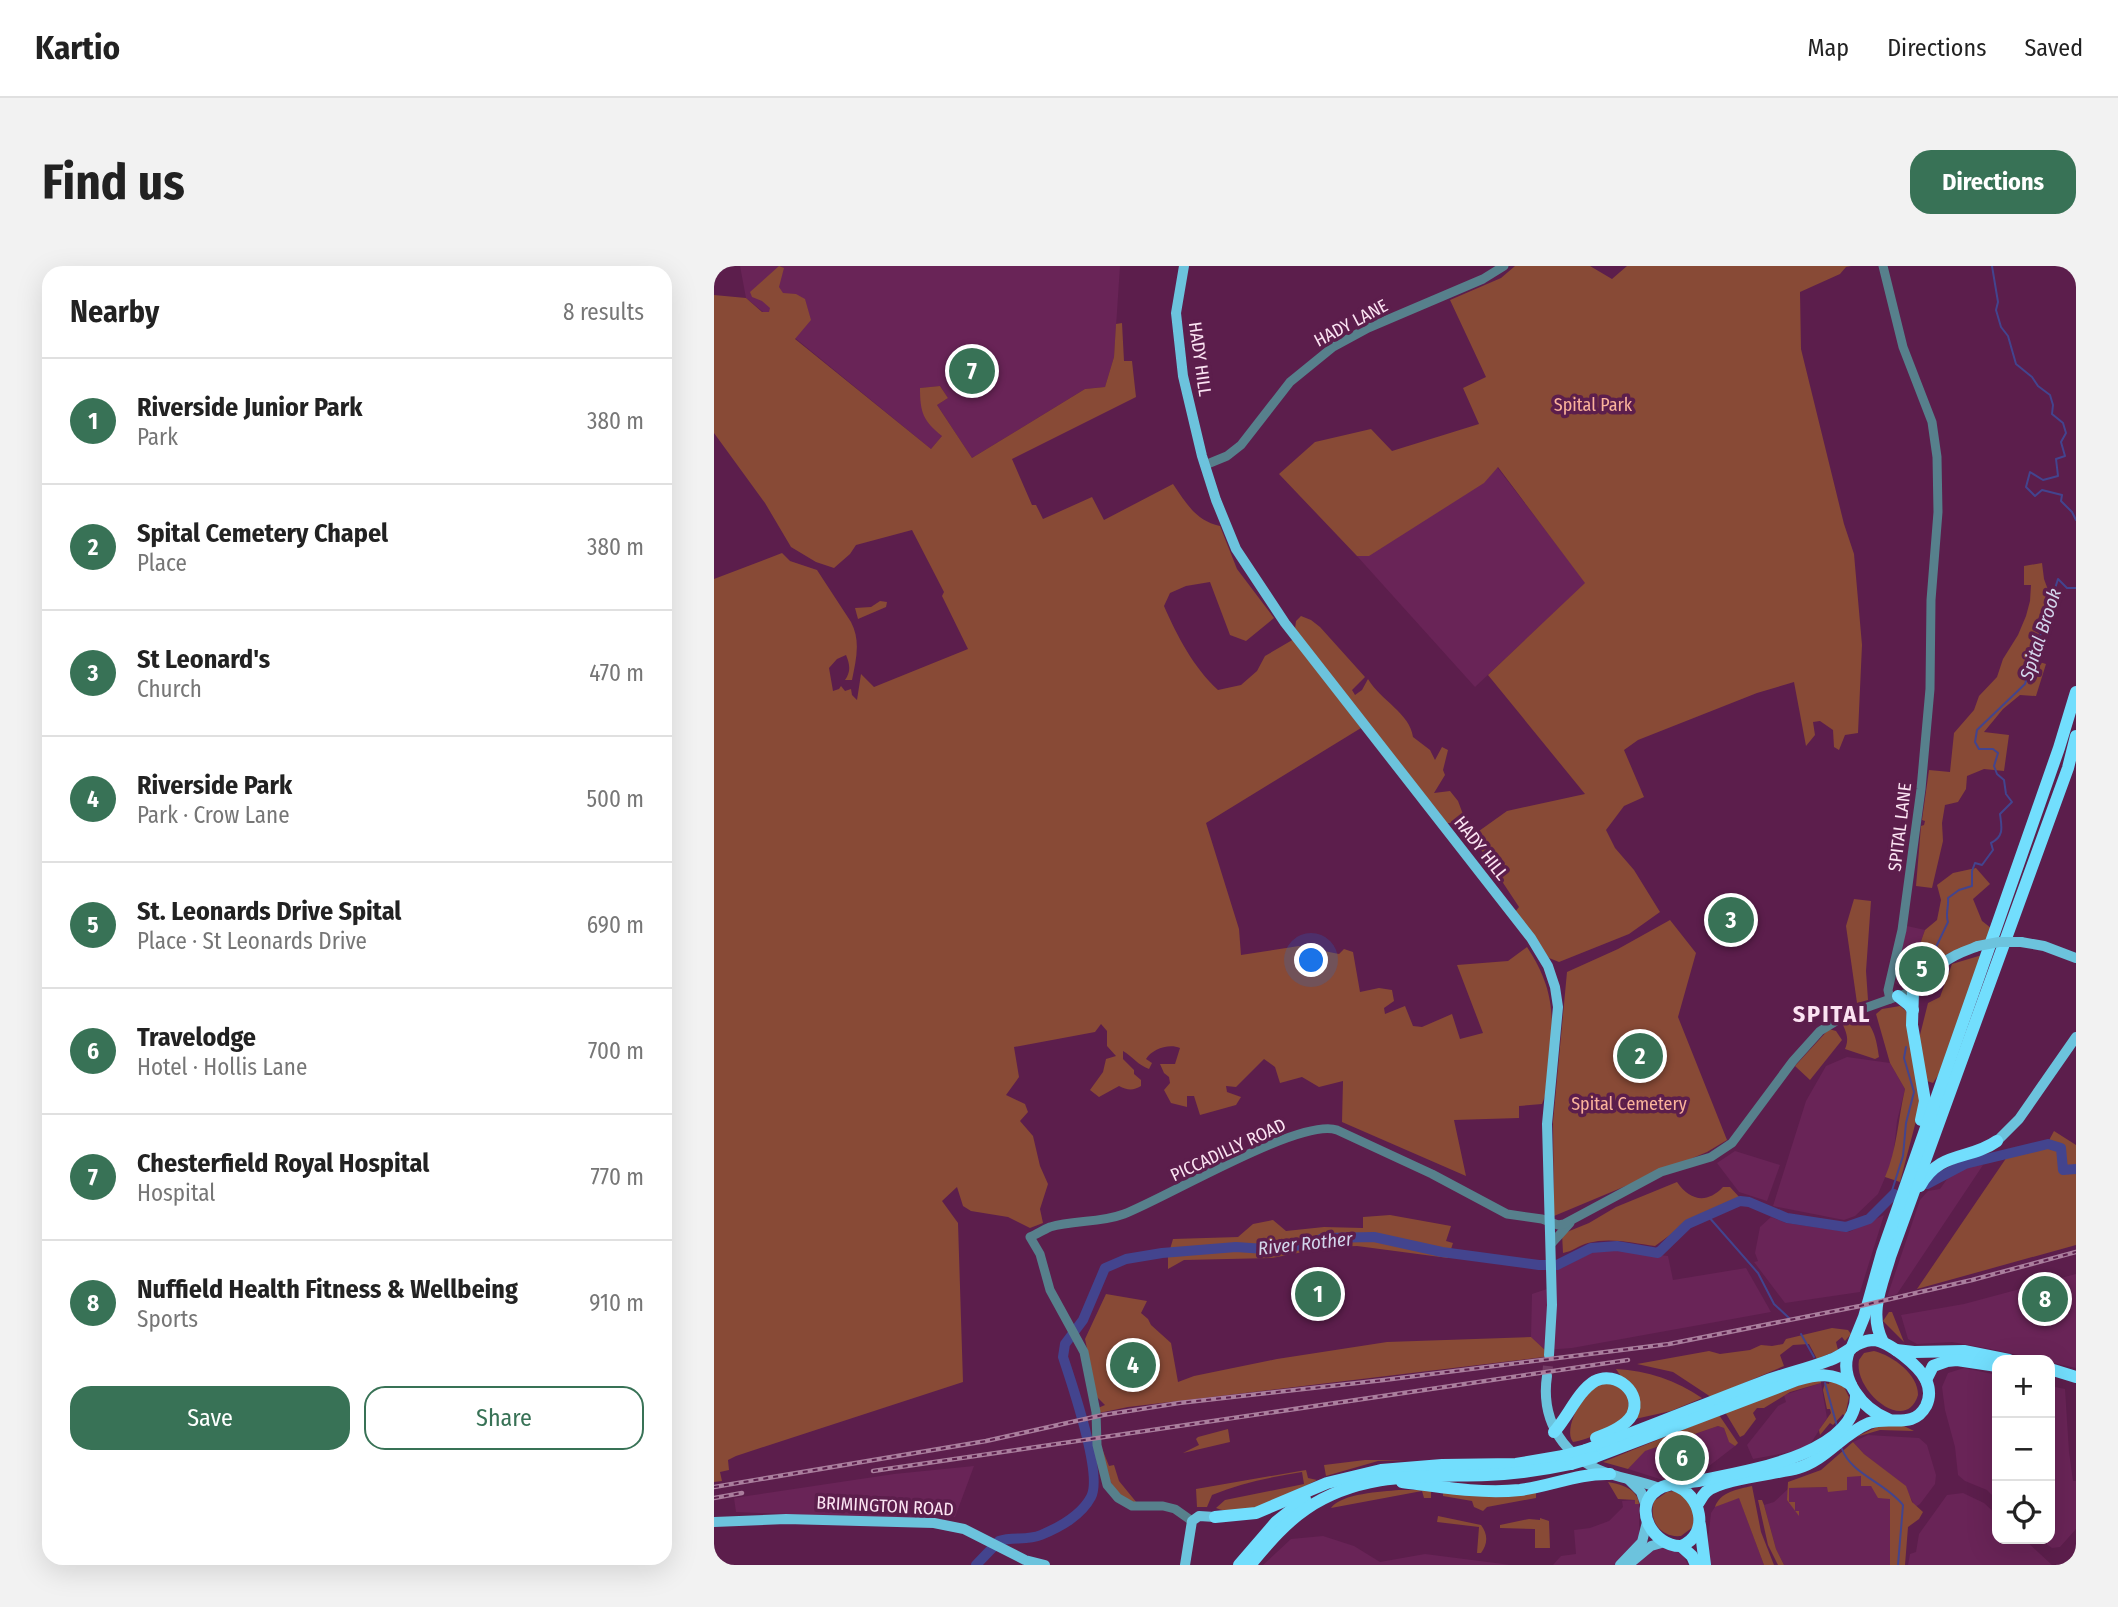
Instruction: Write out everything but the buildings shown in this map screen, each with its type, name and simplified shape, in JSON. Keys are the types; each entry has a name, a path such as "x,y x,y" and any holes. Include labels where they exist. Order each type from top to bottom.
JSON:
{"highway":[{"path":"1697,1506 1707,1491 1714,1487 1805,1466 1839,1437 1855,1410 1854,1390 1846,1365 1850,1350 1864,1317 1882,1253 2059,748 2076,692"},
{"path":"1883,1342 1875,1316 1890,1257 2068,768 2076,736"},
{"path":"1910,1172 1925,1101 1924,1084 1914,1042 1913,991"},
{"path":"1894,997 1908,1004 1913,1010"},
{"path":"1910,1197 1925,1178 1944,1161 1984,1149 1997,1141"},
{"path":"1215,1517 1256,1513 1327,1483 1397,1467 1493,1466 1565,1458 1757,1384 1832,1360 1867,1340 1883,1342 1918,1369 1926,1380 1929,1394 1920,1415 1907,1421 1870,1423 1793,1459 1659,1488 1651,1494 1646,1506 1647,1522 1665,1542 1681,1546 1692,1556 1696,1565"},
{"path":"1896,1350 1964,1351 1992,1357"},
{"path":"1926,1380 1933,1366 1947,1360 1992,1365"},
{"path":"2055,1371 2073,1377"},
{"path":"1250,1565 1272,1538 1306,1509 1342,1490 1381,1479 1414,1475 1514,1474 1797,1380 1827,1374 1837,1376 1876,1412 1889,1420"},
{"path":"1554,1432 1594,1382 1609,1377 1622,1382 1634,1401 1632,1415 1587,1451"},
{"path":"2055,1378 2073,1377"},
{"path":"1381,1479 1496,1491 1533,1488 1593,1474 1610,1474"},
{"path":"1239,1565 1276,1522 1291,1509 1346,1479"},
{"path":"1702,1539 1705,1506 1710,1498 1718,1491 1747,1480"},
{"path":"1674,1485 1692,1496 1697,1506 1704,1565"},
{"path":"1681,1546 1694,1537 1700,1521"}],"main road":[{"name":"HADY HILL","path":"1184,266 1176,310 1183,376 1204,461 1225,525 1250,573 1329,681 1544,957 1555,987 1558,1007 1548,1124 1552,1273 1549,1355"},
{"path":"1913,991 1923,985 1943,963 1978,946 2021,942 2044,946 2076,958"},
{"path":"1997,1141 2019,1119 2076,1037"},
{"path":"1547,1376 1546,1405 1554,1432 1567,1447 1587,1463 1610,1474 1659,1488"},
{"path":"1627,1478 1641,1492 1646,1506"},
{"path":"1185,1565 1191,1524 1199,1516 1215,1517"},
{"name":"BRIMINGTON ROAD","path":"714,1522 786,1519 934,1523 957,1527 988,1539 1025,1560 1045,1565"},
{"path":"1620,1565 1642,1542 1647,1522"},
{"path":"1628,1565 1651,1546 1665,1542"}],"street":[{"name":"HADY LANE","path":"1204,461 1235,450 1290,382 1333,347 1368,328 1483,279 1504,266"},
{"name":"SPITAL LANE","path":"1883,266 1903,347 1932,422 1937,457 1938,512 1931,600 1930,689 1902,930 1888,990 1894,997"},
{"path":"1551,1223 1561,1225 1571,1222 1661,1172 1711,1157 1732,1143 1793,1061 1820,1031 1848,1014 1913,991"},
{"name":"PICCADILLY ROAD","path":"1191,1524 1175,1509 1163,1506 1132,1507 1118,1498 1107,1485 1097,1445 1096,1412 1084,1352 1050,1290 1040,1254 1030,1237 1050,1227 1113,1218 1166,1196 1263,1147 1323,1127 1337,1130 1432,1174 1507,1214 1542,1219 1551,1223"},
{"path":"1551,1244 1571,1222"}],"shaded area":[{"path":"740,266 1120,266 1114,357 1105,387 1085,389 972,458 937,405 948,398 940,386 921,388 942,436 931,449 746,298"},
{"path":"1497,467 1586,583 1475,687 1357,556"},
{"path":"1907,926 1925,930 1914,961 1924,968 1904,985 1899,986 1895,983"},
{"path":"1847,1057 1890,1063 1905,1089 1897,1121 1893,1159 1878,1194 1855,1216 1844,1220 1773,1206 1806,1101 1826,1066"},
{"path":"1735,1151 1780,1165 1767,1201 1739,1192 1717,1163"},
{"path":"1983,1165 1897,1294 1887,1297 1920,1200 1928,1191 1940,1189 1950,1175 1968,1166"},
{"path":"1884,1215 1860,1292 1785,1303 1754,1262 1758,1261 1755,1253 1760,1227 1771,1217 1786,1223 1849,1232"},
{"path":"1616,1250 1668,1256 1673,1280 1746,1268 1771,1312 1572,1348 1545,1350 1531,1337 1532,1294 1547,1289 1547,1268 1562,1268 1593,1252"},
{"path":"2076,1274 2076,1368 2055,1363 2055,1355 2018,1355 1952,1342 1917,1344 1908,1339 1901,1315 1964,1304"},
{"path":"1964,1368 1992,1374 1992,1495 1958,1475 1942,1387 1948,1373"},
{"path":"1821,1383 1827,1418 1809,1446 1753,1459 1747,1445 1778,1406 1786,1402 1784,1395"},
{"path":"2055,1387 2065,1389 2069,1452 2073,1481 2076,1481 2076,1529 2060,1547 2052,1548 2046,1544 2055,1544"},
{"path":"1718,1426 1724,1428 1729,1441 1735,1446 1700,1473 1663,1480 1628,1469 1644,1451"},
{"path":"1868,1435 1919,1438 1927,1445 1936,1475 1935,1484 1920,1504 1915,1507 1905,1486 1853,1442"},
{"path":"974,1466 955,1517 882,1518 736,1512 734,1498 894,1474"},
{"path":"1847,1476 1861,1476 1890,1498 1890,1565 1784,1565 1776,1549 1764,1505 1774,1502 1789,1488 1828,1487 1828,1491 1847,1489"},
{"path":"1963,1493 1984,1503 1992,1510 1992,1544 2029,1544 2052,1565 1908,1565 1910,1554 1916,1552 1919,1534 1947,1495"},
{"path":"1739,1497 1764,1565 1710,1565 1708,1540 1711,1513 1715,1507"},
{"path":"1635,1500 1635,1504 1639,1504 1639,1537 1664,1548 1681,1551 1688,1565 1553,1565 1561,1556 1576,1554 1574,1530 1609,1521 1623,1507 1622,1501"},
{"path":"1323,1536 1354,1546 1380,1562 1425,1554 1511,1565 1263,1565 1291,1539"}],"green space":[{"path":"779,266 784,268 779,287 783,293 796,294 805,299 811,320 795,339 931,449 942,436 924,415 920,388 940,386 948,398 937,405 972,458 1085,389 1105,387 1114,357 1116,324 1122,323 1124,361 1132,361 1136,397 1012,459 1032,505 1036,505 1043,519 1092,497 1104,520 1173,484 1198,516 1220,526 1237,569 1274,618 1246,641 1230,635 1210,582 1186,586 1170,593 1164,606 1180,640 1201,672 1218,690 1241,685 1257,671 1265,656 1294,639 1361,728 1206,823 1239,929 1241,955 1299,946 1339,954 1344,949 1353,952 1360,992 1379,988 1392,990 1394,1001 1384,1008 1385,1014 1405,1006 1413,1026 1422,1027 1452,1014 1460,1039 1483,1033 1457,965 1508,961 1527,947 1546,984 1552,1019 1542,1104 1519,1106 1519,1118 1454,1120 1466,1176 1342,1122 1343,1081 1319,1087 1302,1077 1280,1083 1275,1067 1264,1059 1236,1087 1226,1086 1227,1092 1241,1097 1236,1105 1200,1115 1194,1096 1187,1096 1187,1107 1171,1103 1164,1090 1170,1083 1160,1064 1175,1064 1180,1048 1166,1047 1152,1052 1146,1059 1152,1063 1149,1069 1123,1051 1123,1059 1141,1080 1141,1086 1130,1089 1119,1086 1099,1097 1090,1090 1103,1072 1106,1059 1116,1056 1107,1046 1107,1031 1101,1024 1095,1032 1014,1047 1019,1077 1006,1095 1025,1104 1028,1112 1020,1121 1033,1136 1040,1166 1048,1184 1040,1209 1043,1223 1030,1228 1008,1217 971,1211 963,1206 957,1187 942,1201 958,1223 963,1382 736,1456 728,1460 729,1470 720,1472 722,1481 714,1482 714,579 782,553 790,561 817,570 851,622 856,636 857,651 852,680 845,680 849,668 846,655 837,659 829,668 833,691 841,686 845,691 851,689 857,700 861,674 874,687 968,649 942,596 944,592 912,530 856,545 834,568 816,562 791,547 765,503 714,433 714,295 746,298 762,312 769,312 770,308 752,297 750,292"},
{"name":"Spital Park","path":"1515,266 1590,266 1612,279 1627,266 1851,266 1846,267 1840,274 1800,292 1801,349 1844,524 1854,554 1862,645 1858,733 1845,735 1839,750 1834,747 1833,730 1820,721 1813,722 1815,735 1806,746 1794,682 1757,693 1638,740 1624,750 1644,797 1624,806 1606,830 1615,848 1634,870 1660,912 1629,934 1559,962 1549,958 1515,912 1519,907 1472,836 1507,811 1585,794 1488,675 1585,583 1498,467 1484,483 1369,556 1357,556 1279,474 1315,442 1371,429 1392,451 1479,424 1463,388 1486,377 1450,300 1501,278"},
{"path":"2042,563 2051,598 2030,659 2046,664 2036,696 2020,695 2003,709 1984,732 2009,735 2004,771 1984,769 1967,776 1966,789 1958,802 1945,805 1943,841 1932,888 1916,886 1929,770 1950,772 1954,733 1974,710 1979,696 1997,677 2003,659 2026,616 2031,585 2024,585 2024,566"},
{"path":"880,601 887,602 886,607 858,619 855,608 871,607"},
{"path":"1301,616 1320,627 1365,677 1352,690 1355,695 1362,690 1368,679 1401,714 1411,728 1413,737 1430,750 1435,760 1442,747 1448,750 1443,770 1445,775 1434,793 1450,791 1458,801 1464,817 1459,823 1447,823 1295,629 1296,621"},
{"path":"1976,868 1990,884 1973,899 1982,921 1991,928 1988,939 1949,953 1924,968 1914,961 1925,930 1937,920 1941,900 1937,885 1953,873"},
{"path":"1854,899 1871,901 1866,971 1868,1000 1857,1003 1846,926"},
{"name":"Spital Cemetery","path":"1670,920 1696,953 1678,1017 1727,1140 1707,1152 1554,1216 1553,1122 1567,972 1618,949"},
{"path":"1982,955 1941,1071 1933,1083 1927,1081 1917,1047 1928,1003 1940,997 1952,964"},
{"path":"1900,1006 1906,1011 1921,1102 1900,1182 1885,1177 1895,1145 1905,1089 1890,1063 1876,1014 1882,1009"},
{"path":"1855,1017 1866,1021 1870,1026 1879,1057 1875,1059 1845,1049 1847,1037 1843,1025"},
{"path":"1829,1029 1836,1031 1842,1040 1810,1080 1795,1066"},
{"path":"2054,1131 2076,1145 2076,1245 1917,1289 2011,1151 2047,1144"},
{"path":"1677,1182 1687,1193 1699,1198 1711,1196 1723,1187 1730,1187 1741,1199 1689,1221 1655,1246 1622,1241 1596,1241 1563,1253 1562,1234 1589,1223 1616,1207"},
{"path":"1390,1215 1451,1226 1446,1241 1453,1243 1448,1258 1357,1246 1329,1247 1272,1258 1184,1260 1168,1269 1168,1256 1173,1239 1238,1237 1253,1224 1273,1220 1286,1231 1324,1227 1363,1228 1363,1217"},
{"path":"1329,1282 1331,1305 1307,1308 1303,1283"},
{"path":"1106,1294 1147,1301 1141,1313 1171,1343 1178,1382 1194,1376 1277,1359 1387,1342 1531,1337 1545,1350 1544,1357 1128,1407 1099,1413 1098,1408 1105,1405 1097,1397 1085,1339"},
{"path":"1889,1312 1892,1312 1904,1342 1883,1321"},
{"path":"1832,1328 1848,1330 1851,1334 1845,1341 1842,1337 1836,1342 1838,1350 1817,1359 1809,1344 1793,1345 1780,1355 1784,1366 1711,1397 1673,1372 1637,1364 1709,1351 1720,1354 1750,1350 1761,1345 1783,1344 1786,1339"},
{"path":"1874,1351 1903,1367 1914,1380 1918,1395 1912,1406 1903,1411 1892,1410 1872,1395 1864,1384 1859,1372 1859,1360 1864,1353"},
{"path":"1616,1369 1661,1378 1702,1398 1671,1411 1635,1419 1622,1378"},
{"path":"1820,1378 1821,1383 1790,1392 1764,1408 1757,1408 1753,1413 1756,1419 1740,1437 1725,1412"},
{"path":"1830,1379 1844,1387 1849,1397 1845,1416 1843,1414 1833,1425 1830,1423 1820,1435 1819,1430 1831,1413 1830,1409 1827,1409 1823,1390"},
{"path":"1613,1382 1628,1395 1628,1412 1612,1427 1573,1442 1570,1429 1572,1421 1585,1396 1596,1386"},
{"path":"1719,1415 1738,1443 1735,1446 1729,1442 1724,1428 1718,1426 1645,1451 1628,1469 1603,1462"},
{"path":"1902,1425 1914,1431 1880,1430 1856,1437 1879,1426"},
{"path":"1228,1429 1230,1442 1183,1453 1199,1445 1196,1439 1198,1437"},
{"path":"1853,1442 1864,1454 1906,1486 1912,1502 1923,1512 1919,1519 1908,1527 1905,1565 1890,1565 1890,1499 1878,1498 1871,1486 1861,1486 1861,1476 1847,1477 1847,1490 1828,1492 1827,1487 1789,1488 1789,1502 1795,1502 1795,1511 1787,1500 1788,1482 1821,1470"},
{"path":"1101,1446 1109,1466 1114,1465 1119,1481 1137,1503 1136,1506 1119,1493 1110,1481"},
{"path":"1365,1460 1407,1460 1378,1461 1326,1476 1324,1465"},
{"path":"1306,1470 1308,1478 1317,1480 1268,1504 1241,1511 1216,1508 1225,1500 1304,1484 1302,1472 1234,1487 1212,1495 1207,1507 1197,1507 1196,1489"},
{"path":"1608,1482 1632,1491 1639,1504 1635,1504 1635,1500 1618,1499"},
{"path":"1752,1486 1761,1532 1774,1565 1764,1565 1739,1498 1715,1507 1725,1495"},
{"path":"1399,1490 1431,1490 1431,1498 1424,1498 1422,1491 1331,1508 1353,1496"},
{"path":"1443,1491 1536,1492 1536,1498 1487,1507 1483,1511 1474,1507 1472,1501 1443,1496"},
{"path":"1674,1491 1686,1496 1694,1514 1693,1527 1681,1536 1662,1531 1653,1515 1654,1501 1667,1492"},
{"path":"1758,1500 1762,1500 1764,1505 1776,1549 1784,1565 1778,1565 1768,1545"},
{"path":"1438,1516 1481,1525 1486,1539 1481,1553 1477,1553 1479,1527 1437,1522"},
{"path":"1540,1518 1549,1521 1550,1548 1535,1548 1535,1529 1500,1528 1500,1525"}],"waterway":[{"name":"Spital Brook","path":"1992,266 1998,302 1996,310 2001,327 2008,336 2016,364 2050,395 2052,414 2063,423 2066,433 2061,442 2065,456 2056,459 2058,476 2043,480 2030,472 2026,487 2035,496 2042,490 2062,495 2061,501 2076,520"},
{"name":"Spital Brook","path":"1924,960 1936,947 1948,922 1948,898 1959,890 1972,886 1975,863 1982,865 1993,850 1991,843 2001,831 2000,814 2012,802 2006,794 2004,780 1997,774 1994,766 1998,753 1993,749 1979,749 1975,742 1977,730 2025,684 2058,579 2067,588 2076,588"},
{"name":"Spital Brook","path":"1890,1197 1903,1156 1906,1123 1914,1092 1904,1058 1906,1047"},
{"name":"River Rother","path":"1927,1184 1965,1164 2048,1144 2061,1148 2063,1170 2076,1169"},
{"name":"River Rother","path":"976,1565 999,1541 1036,1537 1063,1524 1082,1510 1091,1497 1094,1486 1090,1450 1063,1357 1065,1344 1083,1320 1105,1268 1126,1259 1236,1247 1265,1249 1312,1244 1323,1238 1374,1237 1442,1252 1557,1265 1591,1248 1617,1246 1658,1253 1688,1224 1740,1201 1749,1202 1787,1218 1846,1227 1869,1219 1894,1194"},
{"path":"1708,1216 1758,1273 1774,1304 1789,1318"},
{"path":"1801,1334 1814,1357"},
{"path":"1825,1383 1837,1426"},
{"path":"1842,1449 1853,1465 1888,1490 1903,1505 1898,1565"}],"tunnel":[{"path":"1547,1376 1549,1355"}],"railway":[{"path":"714,1487 986,1441 1103,1415 1179,1403 1669,1344 1860,1306 2076,1252"},
{"path":"873,1471 1628,1360"},
{"path":"714,1498 742,1493"}],"place":[{"name":"Chesterfield Royal Hospital","path":"972,371"},
{"name":"St Leonard's","path":"1731,920"},
{"name":"St. Leonards Drive Spital","path":"1922,969"},
{"name":"Spital Cemetery Chapel","path":"1640,1056"},
{"name":"Riverside Junior Park","path":"1318,1294"},
{"name":"Nuffield Health Fitness & Wellbeing","path":"2045,1299"},
{"name":"Riverside Park","path":"1133,1365"},
{"name":"Travelodge","path":"1682,1458"}],"district":[{"name":"SPITAL","path":"1832,1014"}]}
